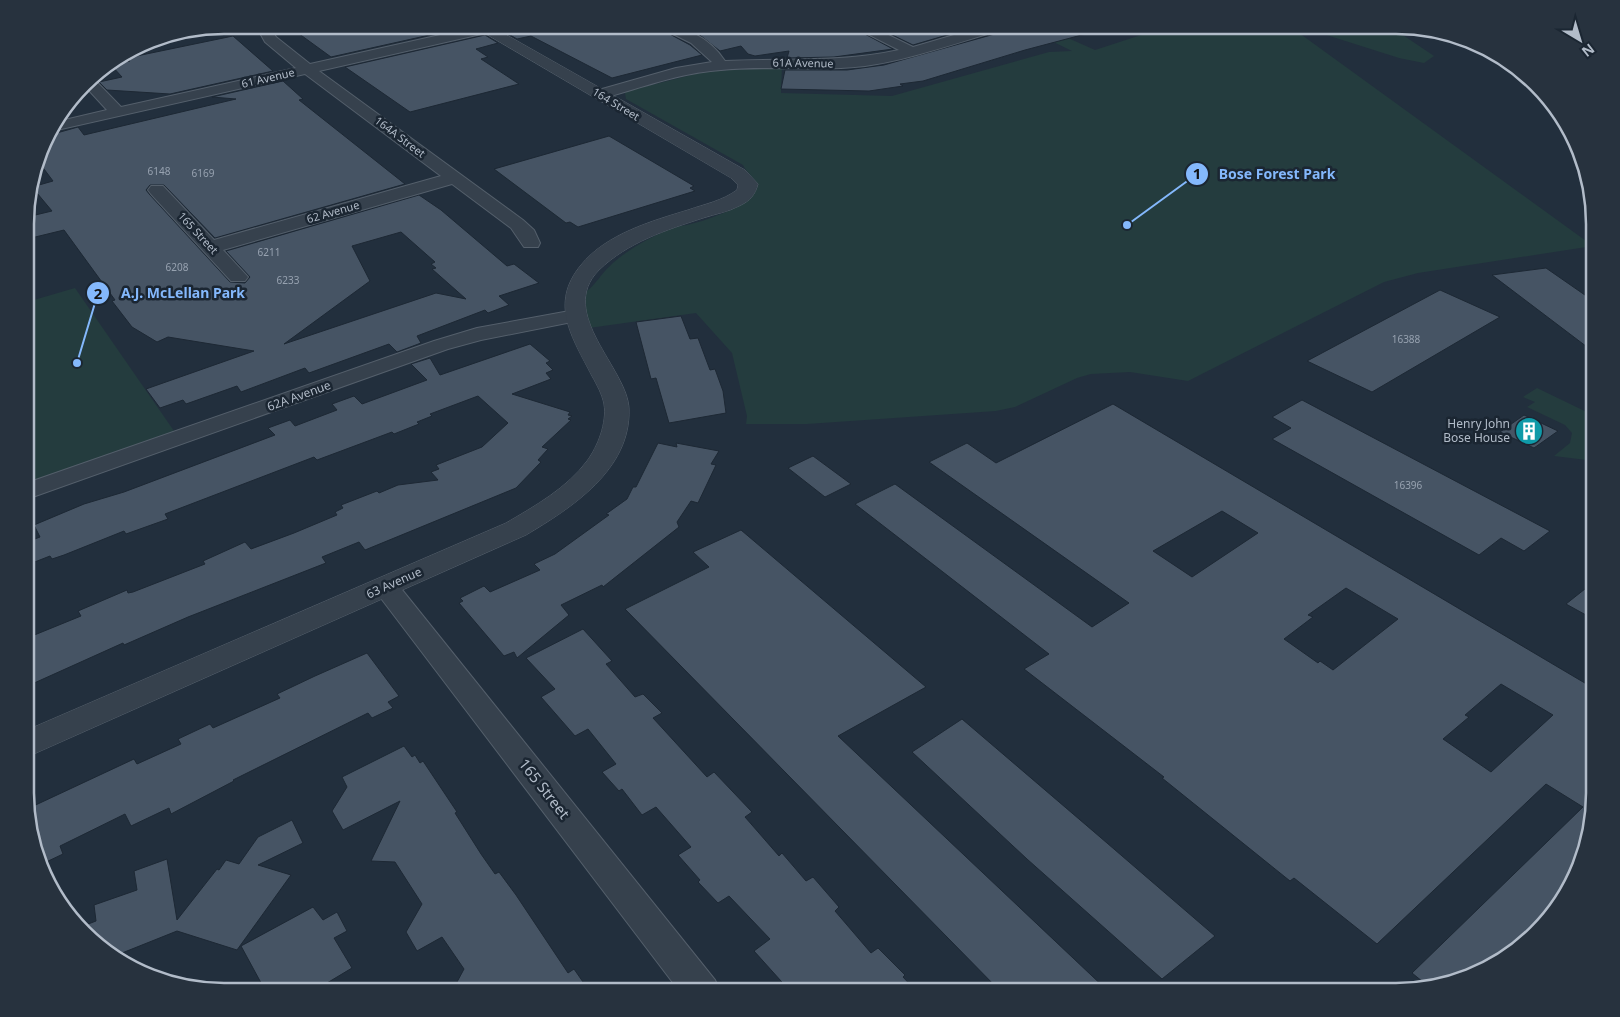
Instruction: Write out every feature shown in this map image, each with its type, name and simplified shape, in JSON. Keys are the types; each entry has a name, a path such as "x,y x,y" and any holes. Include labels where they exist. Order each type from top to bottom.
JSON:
{"street":[{"name":"164A Street","path":"267,34 270,40 516,224 527,234 531,243"},
{"name":"61 Avenue","path":"61,126 452,34"},
{"name":"164 Street","path":"493,34 738,174 748,184 741,197 733,202 636,236 606,254 588,271 578,288 573,305 576,316"},
{"path":"683,34 700,41 710,48 721,65"},
{"path":"875,34 911,51"},
{"name":"61A Avenue","path":"600,94 690,70 721,65 840,64 890,56 972,34"},
{"path":"93,85 118,113"},
{"name":"62 Avenue","path":"212,247 454,178"},
{"name":"165 Street","path":"157,190 238,277"},
{"name":"62A Avenue","path":"34,489 441,345 477,334 576,316"},
{"name":"63 Avenue","path":"34,741 516,529 551,509 582,485 606,454 616,428 617,410 614,394 582,334 576,316"},
{"name":"165 Street","path":"386,587 695,983"}],"green space":[{"path":"1037,34 1059,34 1095,50 1144,34 1300,34 1586,241 1586,247 1418,273 1384,282 1188,381 1130,372 1091,374 1077,378 1015,407 996,411 807,424 746,424 747,416 732,353 696,313 589,328 584,306 587,291 616,261 641,243 659,234 678,226 689,225 708,219 738,206 747,200 757,188 755,181 743,165 626,99 625,93 628,91 703,72 782,66 781,93 892,96 1049,52 1072,51"},
{"path":"1323,34 1401,34 1434,56 1424,63 1399,58"},
{"path":"75,288 174,431 34,481 34,300"},
{"path":"1537,388 1586,412 1586,460 1554,456 1570,443 1572,433 1565,425 1527,407 1535,402 1523,397"}],"building":[{"path":"299,34 434,34 331,57"},
{"path":"508,34 670,34 690,45 702,55 612,78 531,36 517,39"},
{"path":"699,34 865,34 893,49 834,57 787,58 789,51 755,56 748,54 741,46 720,51"},
{"path":"890,34 950,34 913,45"},
{"path":"995,34 1085,34 923,81 900,84 903,86 869,91 781,89 785,70 847,70 884,65"},
{"path":"485,35 498,43 476,49 488,57 481,59 519,84 410,112 345,67"},
{"path":"233,36 273,71 170,94 107,90 99,82 122,77 114,69 124,62 130,61 128,59 133,57"},
{"path":"283,81 303,99 299,100 405,184 215,238 164,185 150,185 146,190 150,195 230,282 245,283 250,277 226,251 419,195 441,210 507,266 514,264 539,283 499,296 509,305 488,313 485,310 417,336 421,343 397,352 389,344 309,373 305,368 241,392 237,386 186,404 183,400 160,408 146,389 254,351 168,337 157,342 132,327 112,301 115,300 64,230 34,237 34,215 52,211 36,192 37,187 53,181 43,167 57,133 78,127 84,135 236,99 212,97","holes":["401,232 435,262 431,264 436,268 432,269 466,299 436,293 284,344 370,281 352,246"]},
{"path":"609,136 694,186 690,188 695,191 578,227 570,222 566,223 494,169"},
{"path":"1546,268 1586,296 1586,346 1492,275"},
{"path":"1440,290 1500,317 1372,392 1307,361"},
{"path":"681,316 690,339 698,338 710,370 715,369 723,391 726,413 669,423 656,378 651,379 636,322"},
{"path":"530,344 550,361 546,363 553,370 546,373 551,379 512,394 570,412 568,415 572,416 568,419 571,420 542,447 548,449 538,460 541,462 516,488 365,550 359,542 322,557 326,563 188,617 124,645 123,643 34,683 34,635 81,616 78,611 127,590 128,593 133,592 205,564 203,561 245,542 251,549 294,533 337,515 335,512 343,508 341,505 377,491 379,493 398,485 438,480 431,472 439,469 436,465 482,447 508,423 478,396 430,414 432,416 417,422 419,424 394,434 392,432 317,460 314,457 165,514 168,519 126,534 124,531 52,559 50,556 34,562 34,539 40,537 34,525 84,504 124,492 275,435 268,428 290,420 295,426 337,410 332,404 354,396 362,404 427,380 411,364 430,358 440,375"},
{"path":"1302,400 1550,531 1524,551 1501,538 1479,555 1272,439 1291,428 1272,417"},
{"path":"1113,404 1586,684 1586,806 1583,830 1567,877 1539,919 1512,944 1491,958 1469,969 1423,982 1412,973 1583,807 1546,784 1377,944 1294,878 1290,881 1162,778 1164,777 1024,669 1049,654 855,504 895,484 1092,627 1129,603 929,462 967,443 996,463","holes":["1222,511 1258,533 1192,577 1153,551","1346,588 1398,619 1333,670 1320,661 1318,663 1284,639 1313,617 1308,615","1501,684 1553,715 1491,772 1443,739 1469,717 1465,715"]},
{"name":"Henry John Bose House","path":"1524,415 1558,431 1534,448 1500,432"},
{"path":"658,443 677,447 676,443 719,451 711,464 716,465 698,503 691,501 677,522 679,527 603,587 602,585 561,605 569,615 517,658 514,652 504,656 459,603 463,601 460,598 484,586 490,592 540,570 534,564 555,554 609,515 606,514 627,499 633,487 636,487"},
{"path":"813,456 851,484 825,497 788,468"},
{"path":"741,530 926,687 838,736 1099,983 992,983 625,609 709,567 693,552"},
{"path":"1586,588 1586,615 1566,604"},
{"path":"583,629 612,661 606,664 635,697 643,694 662,713 653,718 707,777 714,772 752,812 745,817 779,856 782,853 806,881 813,877 839,907 835,911 871,953 878,948 905,975 903,977 909,983 783,983 754,951 770,939 729,896 718,903 698,882 700,880 678,855 691,847 656,807 642,815 622,789 619,791 602,772 616,764 588,729 575,736 541,697 555,689 526,658"},
{"path":"367,653 399,696 388,702 393,708 372,718 368,713 233,780 171,814 169,808 131,826 125,814 60,846 63,854 47,862 37,830 34,806 134,759 137,764 181,744 178,739 210,724 213,728 280,698 277,694"},
{"path":"962,719 1215,936 1162,979 1027,859 912,752"},
{"path":"404,746 412,757 415,755 420,763 423,761 495,874 499,872 516,895 568,973 574,969 584,983 458,983 464,969 442,937 417,951 406,932 422,904 395,862 371,861 400,801 343,830 332,811 347,787 342,777"},
{"path":"292,820 303,843 258,865 291,875 237,950 177,931 121,953 86,925 96,921 94,905 137,890 134,871 167,859 177,920 217,869 219,870 226,860 239,864 258,837"},
{"path":"313,907 323,920 337,912 347,931 334,938 352,968 327,983 261,983 241,946"}],"place":[{"name":"Bose Forest Park","path":"1127,225"},
{"name":"A.J. McLellan Park","path":"77,363"},
{"name":"Henry John Bose House","path":"1529,431"}]}
